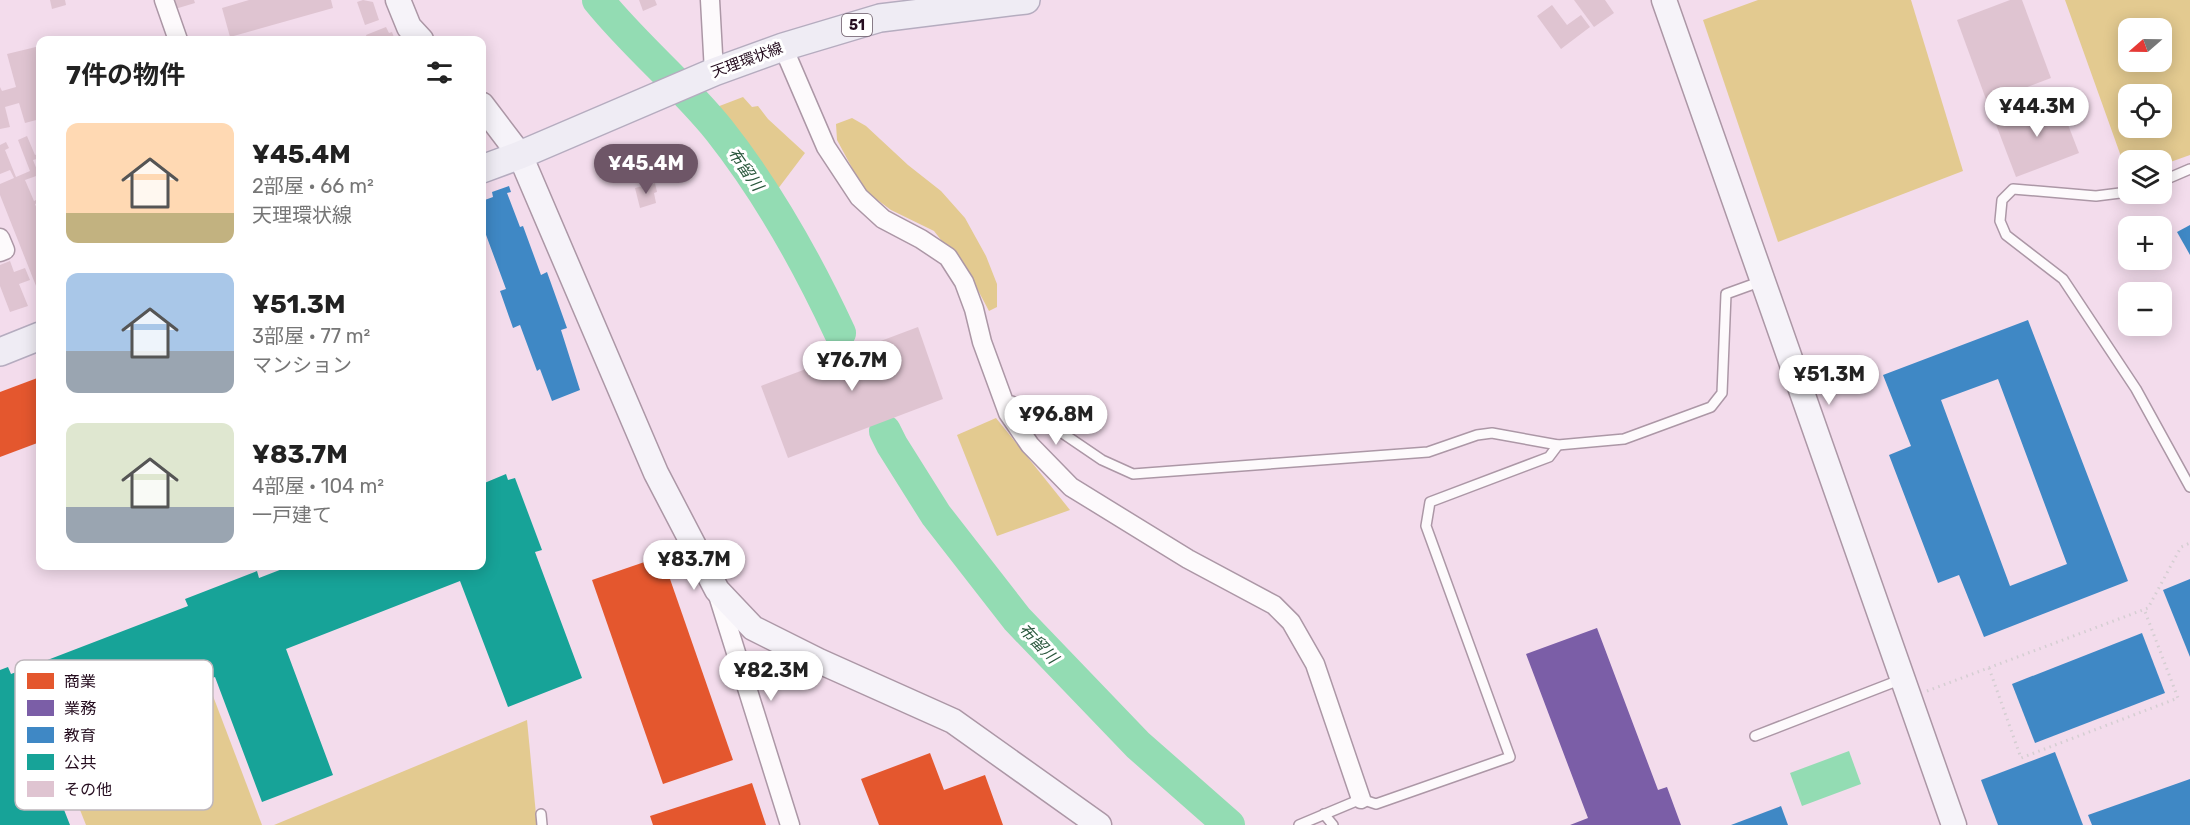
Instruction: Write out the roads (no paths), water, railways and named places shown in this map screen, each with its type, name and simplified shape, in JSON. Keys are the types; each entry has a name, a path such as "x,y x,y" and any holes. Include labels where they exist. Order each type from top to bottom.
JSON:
{"main road":[{"name":"天理環状線","path":"486,168 705,76 783,47 880,18 1026,0"},
{"path":"0,352 36,338"}],"street":[{"path":"164,0 177,36"},
{"path":"398,0 410,27 418,36"},
{"path":"705,76 710,0"},
{"path":"1664,0 1954,825"},
{"path":"783,47 826,147 859,197 883,219 921,239 948,257 964,282 982,342 1008,413 1030,445 1071,487 1188,559 1274,605 1291,622 1315,664 1361,799"},
{"path":"486,110 520,155 656,473 717,590 790,825"},
{"path":"0,238 5,250 0,252"},
{"path":"717,590 753,628 819,661 953,721 1099,825"}],"lane":[{"path":"2172,177 2190,169"},
{"path":"2118,193 2096,196 2013,189 2002,200 2000,221 2006,235 2063,279 2136,389 2190,487"},
{"path":"1005,403 1012,401 1027,409 1102,460 1133,474 1428,452 1477,435 1492,433 1558,445 1624,439 1711,407 1722,393 1726,294 1762,281"},
{"path":"1299,825 1361,799 1376,804 1510,757 1426,526 1430,502 1549,457 1558,445"},
{"path":"1755,736 1902,680"},
{"path":"541,814 542,825"},
{"path":"1324,814 1333,825"}],"waterway":[{"name":"布留川","path":"598,0 705,113 737,154 786,228 840,333"},
{"name":"布留川","path":"885,431 936,515 1017,619 1138,745 1229,825"}]}
